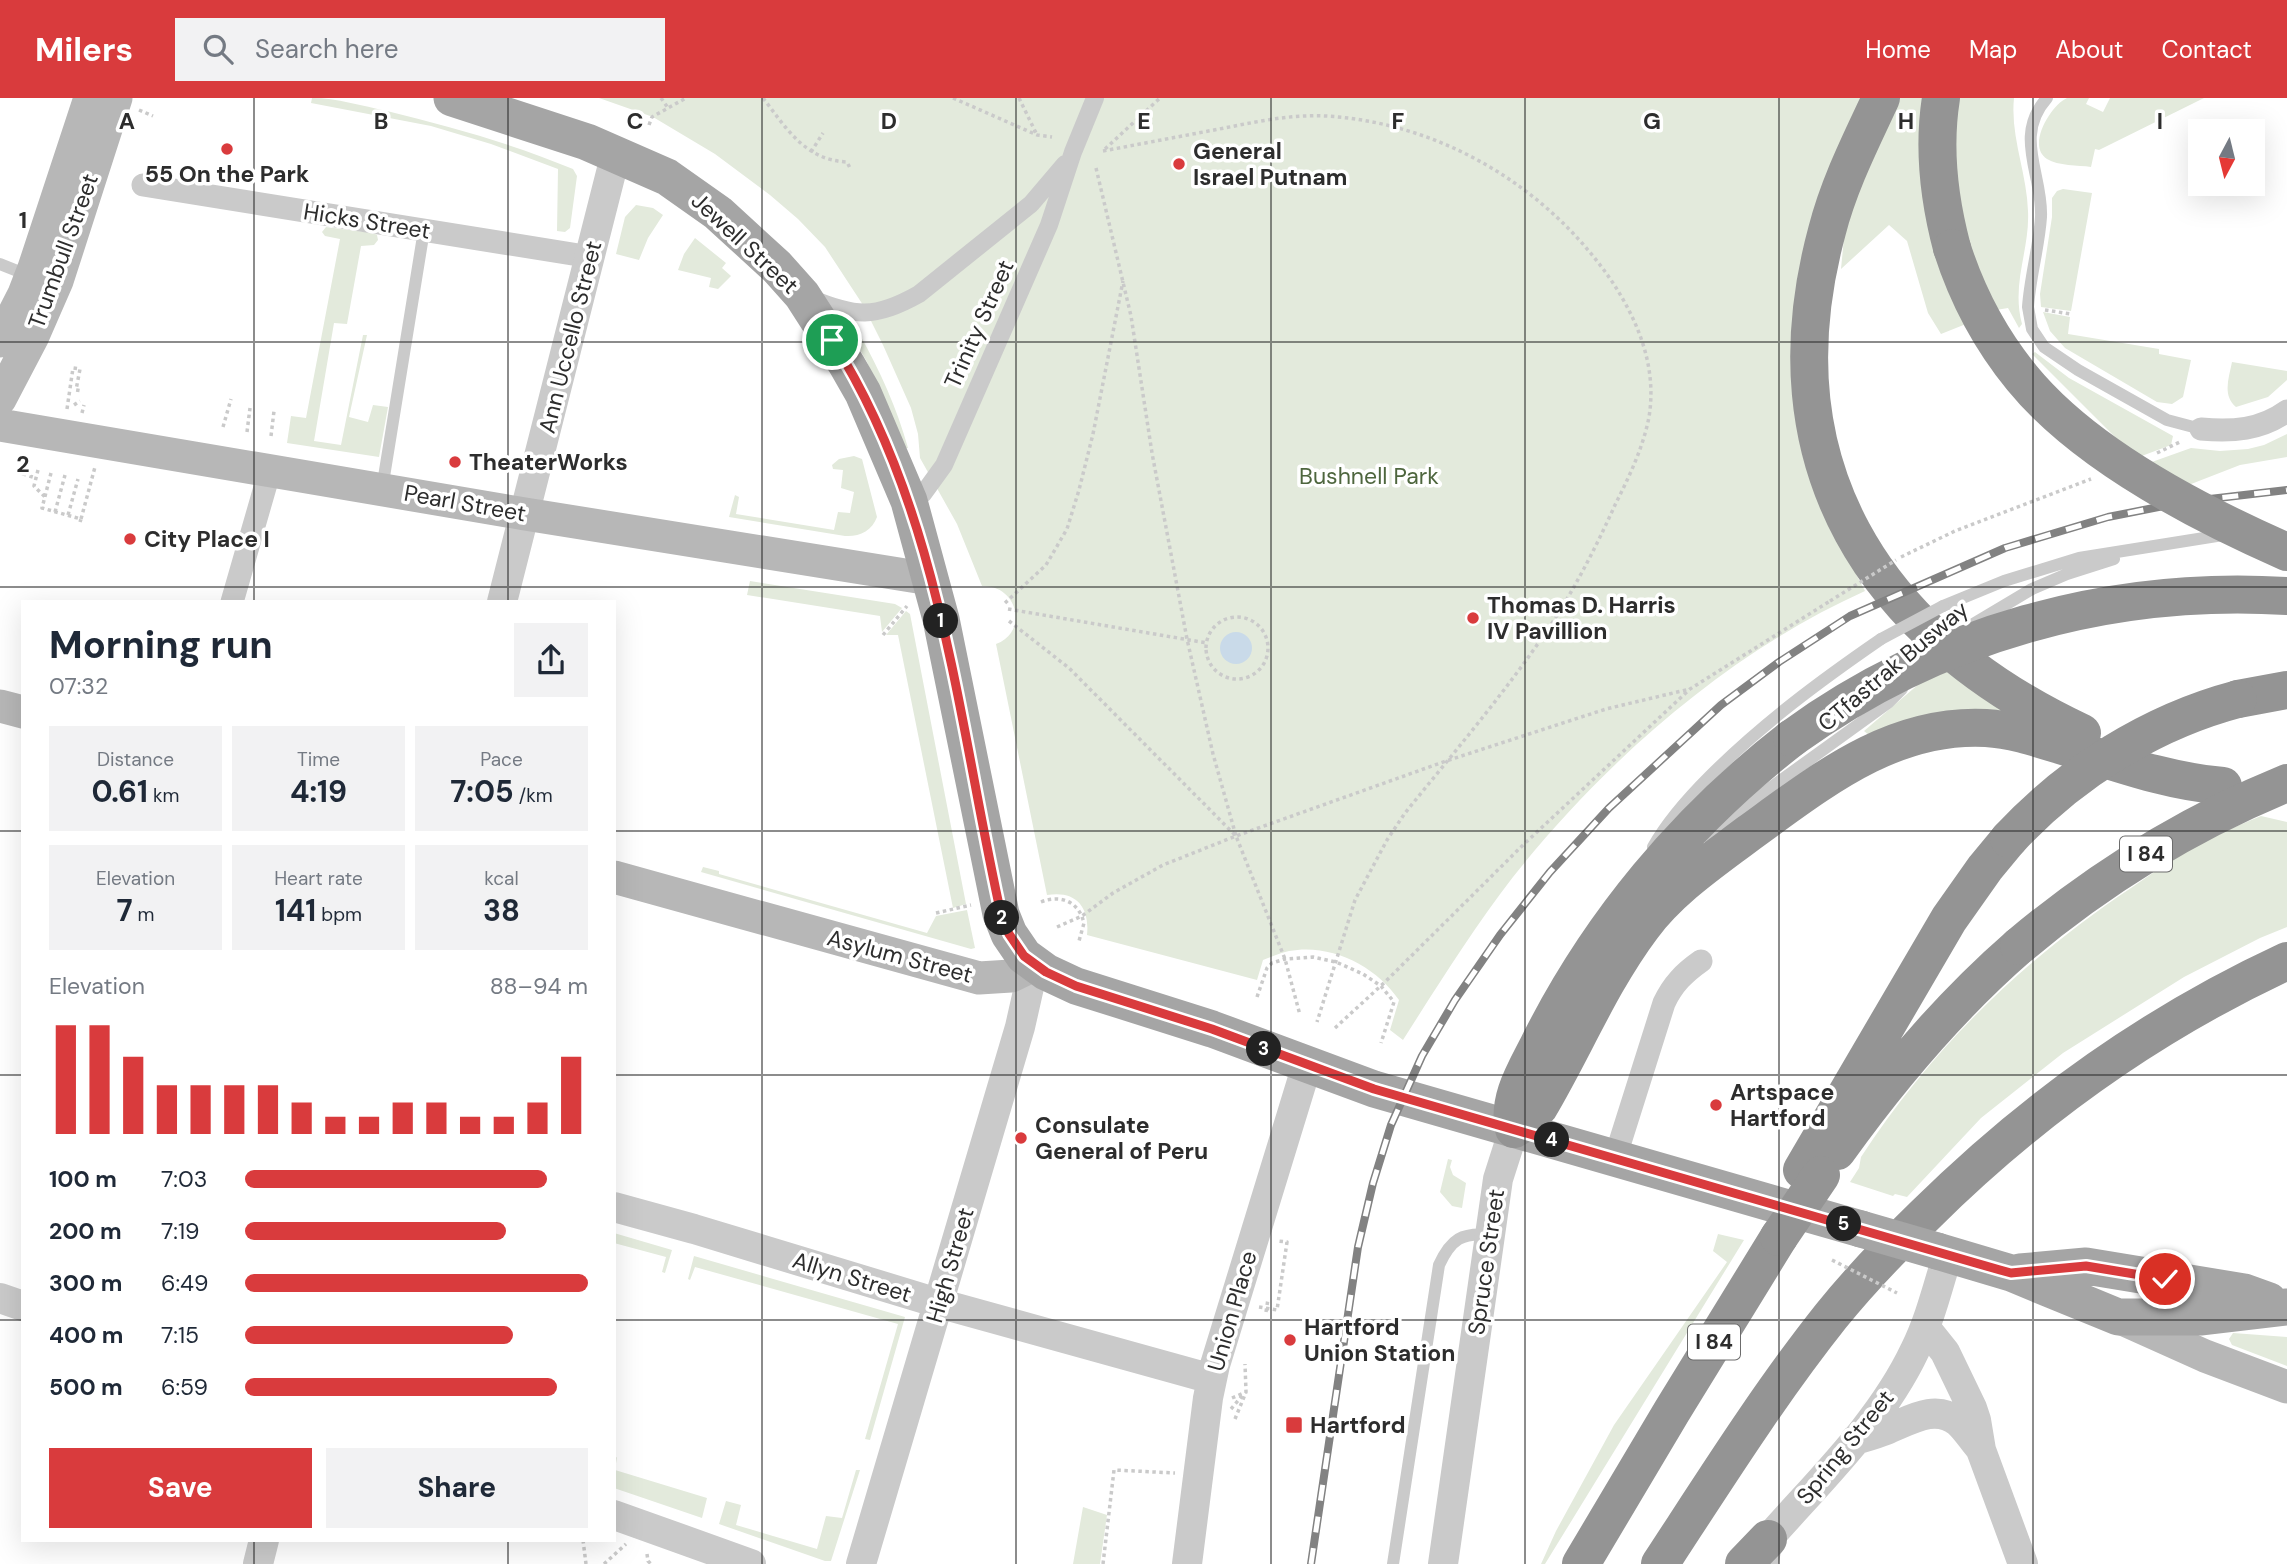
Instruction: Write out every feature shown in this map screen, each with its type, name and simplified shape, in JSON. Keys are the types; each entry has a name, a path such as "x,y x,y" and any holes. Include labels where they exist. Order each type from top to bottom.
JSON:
{"highway":[{"path":"1881,98 1845,177 1829,223 1818,270 1811,324 1810,373 1814,423 1826,472 1845,521 1873,566 1906,607 1941,643 1987,679 2046,715 2097,740 2172,770 2287,803"},
{"path":"1941,98 1938,167 1943,210 1952,248 1967,289 1988,329 2022,378 2049,407 2088,439 2139,474 2220,520 2278,541"},
{"path":"2223,786 2155,774 2012,731 1979,728 1928,733 1885,745 1838,770 1715,859 1647,920 1620,959 1539,1107 1527,1121 1514,1129 1514,1101 1538,1046 1589,957 1630,899 1706,813 1792,738 1850,699 1906,668 2008,629 2106,605 2150,598 2212,594 2287,596"},
{"path":"1811,1172 1949,919 2009,839 2066,786 2124,747 2194,713 2238,699 2287,690"},
{"name":"I 84","path":"1581,1564 1779,1237 1811,1172 1872,1104 1924,1040 1972,989 2019,946 2093,888 2211,817 2287,783"},
{"path":"1660,1564 1770,1399 1821,1329 1863,1279 1944,1196 2014,1132 2089,1075 2177,1019 2287,961"}],"main road":[{"name":"Trumbull Street","path":"0,399 36,328 41,273 90,98"},
{"name":"Jewell Street","path":"452,98 551,129 658,172 718,213 777,267 802,295 863,393 904,491 919,592 941,619 1001,914 1016,946 1034,965"},
{"name":"Trumbull Street","path":"0,341 41,273 127,104"},
{"name":"Pearl Street","path":"0,425 525,514 919,592"},
{"path":"0,706 21,711"},
{"name":"Asylum Street","path":"616,878 975,977 1003,977 1022,972 1034,965"},
{"path":"1034,965 1076,986 1212,1029 1374,1089 2011,1273 2205,1356 2287,1387"},
{"path":"2011,1273 2086,1266 2244,1292 2287,1307"},
{"path":"2118,1317 2200,1317 2287,1307"}],"street":[{"name":"Trinity Street","path":"904,491 923,494 944,465 1049,225 1073,152 1095,98"},
{"name":"Trinity Street","path":"802,295 856,314 904,302 919,294 1031,204 1073,152"},
{"name":"Ann Uccello Street","path":"503,600 616,153"},
{"name":"Hicks Street","path":"142,185 591,257"},
{"path":"2201,429 2228,431 2252,428 2287,411"},
{"path":"233,600 270,470"},
{"path":"1615,1158 1664,1003 1672,986 1702,961"},
{"name":"High Street","path":"861,1564 1020,1027 1034,965"},
{"name":"Union Place","path":"1186,1564 1212,1379 1307,1065"},
{"name":"Spruce Street","path":"1443,1564 1498,1179 1514,1129"},
{"name":"Allyn Street","path":"616,1207 938,1303 1212,1379"},
{"name":"Spring Street","path":"1759,1556 1895,1387 1925,1327 1942,1253"},
{"path":"0,1298 21,1305"},
{"path":"1925,1327 1941,1345 1976,1420 1981,1450 2023,1564"},
{"path":"1855,1440 1916,1416 1938,1414 1959,1422 1981,1450"},
{"path":"616,1516 751,1564"},
{"path":"258,1564 264,1542"}],"lane":[{"path":"2047,98 2031,132 2031,158 2039,191 2041,218 2028,307 2032,329 2044,347 2078,370 2167,421 2201,429"},
{"path":"382,489 424,230"},
{"path":"0,264 41,273"},
{"name":"CTfastrak Busway","path":"1630,899 1663,829 1695,791 1781,711 1881,639 1943,606 1979,591 2079,558 2218,535 2278,541"},
{"name":"CTfastrak Busway","path":"1701,845 1755,799 1888,703 1920,669 1968,628 2051,580 2151,547"},
{"path":"1668,899 1689,861"},
{"path":"1393,1564 1439,1265 1446,1252 1460,1237 1473,1233 1490,1235"}],"path":[{"path":"661,98 668,108"},
{"path":"649,125 652,117 686,98"},
{"path":"763,98 810,153 827,160 847,162 850,168"},
{"path":"953,98 1037,135 1052,137"},
{"path":"1019,98 1037,135"},
{"path":"1160,98 1103,151 1274,118 1325,116 1377,122 1418,133 1468,155 1508,178 1550,209 1594,254 1628,305 1643,338 1650,374 1649,415 1642,441 1628,479 1580,576 1527,658 1387,840 1355,900 1317,1022"},
{"path":"127,104 152,116"},
{"path":"810,153 823,133"},
{"path":"1096,168 1123,279 1154,466 1187,639 1213,754 1236,836 1285,959 1300,1015"},
{"path":"1005,603 1046,565 1067,529 1093,434 1123,279"},
{"path":"2028,307 2071,314"},
{"path":"67,409 73,368 80,369 76,390 82,391"},
{"path":"223,427 231,399"},
{"path":"74,405 82,403 82,413"},
{"path":"247,432 250,408"},
{"path":"271,436 274,411"},
{"path":"2152,455 2175,446 2201,429"},
{"path":"51,472 42,508 80,520 95,466"},
{"path":"25,467 23,474 36,478"},
{"path":"38,470 34,486 45,497"},
{"path":"57,514 65,475"},
{"path":"1335,1028 1522,846 1690,689 1896,560 1955,531 2093,478"},
{"path":"69,517 78,479"},
{"path":"883,635 919,592"},
{"path":"1008,609 1207,643"},
{"path":"1244,618 1253,621 1266,636 1268,655 1264,665 1247,678 1226,677 1211,663 1207,643 1216,626 1224,620 1244,618"},
{"path":"1009,621 1069,668 1236,836"},
{"path":"1057,927 1082,915 1113,893 1163,865 1236,836 1446,761 1606,709 1690,689"},
{"path":"1041,902 1063,899 1076,907 1082,915 1084,928 1079,941"},
{"path":"936,913 971,905"},
{"path":"1257,997 1267,968 1272,963 1313,957 1336,962 1363,974 1381,986 1394,1002 1381,1043"},
{"path":"1257,1307 1278,1310 1287,1242 1284,1242"},
{"path":"1832,1260 1897,1293"},
{"path":"1267,1310 1268,1300"},
{"path":"1235,1419 1246,1392 1245,1364"},
{"path":"1224,1416 1246,1392"},
{"path":"1102,1564 1114,1470 1177,1474"},
{"path":"604,1564 631,1540"},
{"path":"583,1542 585,1564"}],"green space":[{"path":"312,98 331,99 434,123 573,169 577,176 570,228 565,232 557,231 558,169 491,144 431,126 311,103"},
{"name":"Bushnell Park","path":"599,98 1867,98 1795,412 1803,457 1820,506 1865,591 1766,645 1672,713 1629,752 1549,834 1513,877 1403,1040 1390,1030 1399,1000 1365,967 1336,954 1305,949 1282,953 1263,960 1257,980 1087,935 1086,916 1079,903 1066,895 1047,895 996,644 1013,630 1015,610 1004,593 982,586 957,524 920,458 918,434 911,408 863,305 825,247 770,195 715,154 653,117"},
{"path":"1898,98 1927,98 1971,322 1941,334 1928,313 1907,241 1889,225 1841,269 1846,217"},
{"path":"1957,98 2014,98 2014,126 2028,211 2019,295 2022,324 2019,328 2008,308 1996,310 1970,251 1951,157"},
{"path":"2067,98 2089,98 2086,104 2103,112 2110,98 2204,98 2099,150 2095,149 2091,167 2057,163 2041,153 2039,145 2043,126 2054,109"},
{"path":"2063,189 2092,193 2071,311 2041,307 2040,294 2052,217 2052,198 2057,191"},
{"path":"636,205 653,208 663,215 648,238 639,260 616,254 625,217"},
{"path":"326,227 373,233 378,240 374,245 361,246 347,324 334,323 314,441 341,445 363,335 367,335 349,417 368,422 373,405 388,407 379,457 287,443 291,416 306,418 340,239 325,236 322,232"},
{"path":"695,238 726,263 722,268 731,276 718,289 709,287 711,278 678,270 684,254"},
{"path":"2043,312 2070,317 2068,334 2159,349 2159,354 2191,360 2183,397 2172,404 2157,402 2065,348 2050,331"},
{"path":"860,335 887,390 908,448 902,449 867,362 854,339"},
{"path":"2035,352 2069,378 2173,436 2171,445 2139,457 2128,450 2032,354"},
{"path":"2232,362 2287,371 2287,380 2268,397 2236,407 2228,392"},
{"path":"2287,434 2287,457 2240,465 2186,486 2149,463 2191,448 2220,451 2248,449"},
{"path":"854,456 862,459 877,517 872,526 864,532 845,536 729,517 735,495 739,497 736,514 834,530 838,512 850,513 854,492 841,488 843,470 833,469 832,465 839,459"},
{"path":"750,581 895,604 902,608 882,632 880,616 747,595"},
{"path":"906,611 910,614 966,904 953,908 898,635 886,635"},
{"path":"1941,665 2035,722 1870,736 1864,731"},
{"path":"2261,816 2287,822 2287,927 2184,977 2063,1053 1981,1118 1907,1197 1895,1194 1893,1196 1850,1182 1859,1168 1861,1157 1918,1079 1949,1043 2017,976 2091,916 2166,864 2210,838"},
{"path":"703,867 719,871 719,874 927,933 936,916 967,910 975,948 701,872"},
{"path":"1448,1159 1452,1160 1450,1167 1453,1175 1466,1183 1462,1208 1452,1206 1440,1192"},
{"path":"616,1234 672,1250 665,1273 662,1272 666,1257 616,1244"},
{"path":"1718,1234 1744,1240 1545,1564 1541,1564 1614,1425 1727,1262 1713,1251"},
{"path":"694,1256 905,1317 870,1440 865,1439 898,1324 695,1267 690,1280 688,1279"},
{"path":"2233,1333 2287,1337 2287,1366 2232,1345 2229,1339"},
{"path":"616,1470 707,1498 702,1518 616,1489"},
{"path":"856,1470 860,1470 831,1561 719,1524 726,1501 741,1505 736,1525 817,1549 826,1516 842,1518"},
{"path":"1083,1507 1107,1515 1100,1564 1073,1564"}],"water":[{"path":"1236,632 1247,637 1252,648 1247,659 1236,664 1225,659 1220,648 1225,637"}],"railway":[{"path":"1311,1564 1358,1247 1373,1183 1391,1125 1422,1056 1455,1000 1500,935 1550,872 1609,808 1721,705 1779,662 1850,616 2005,548 2108,517 2184,502 2287,490"}],"place":[{"name":"55 On the Park","path":"227,149"},
{"name":"General Israel Putnam","path":"1179,164"},
{"name":"TheaterWorks","path":"455,462"},
{"name":"City Place I","path":"130,539"},
{"name":"Thomas D. Harris IV Pavillion","path":"1473,618"},
{"name":"Artspace Hartford","path":"1716,1105"},
{"name":"Consulate General of Peru","path":"1021,1138"},
{"name":"Hartford Union Station","path":"1290,1340"},
{"name":"Hartford","path":"1294,1425"}],"route":[{"path":"832,340 863,393 909,501 941,619 1001,914 1016,946 1034,965 1076,986 1212,1029 1374,1089 2000,1270 2011,1273 2086,1266 2165,1279"}]}
